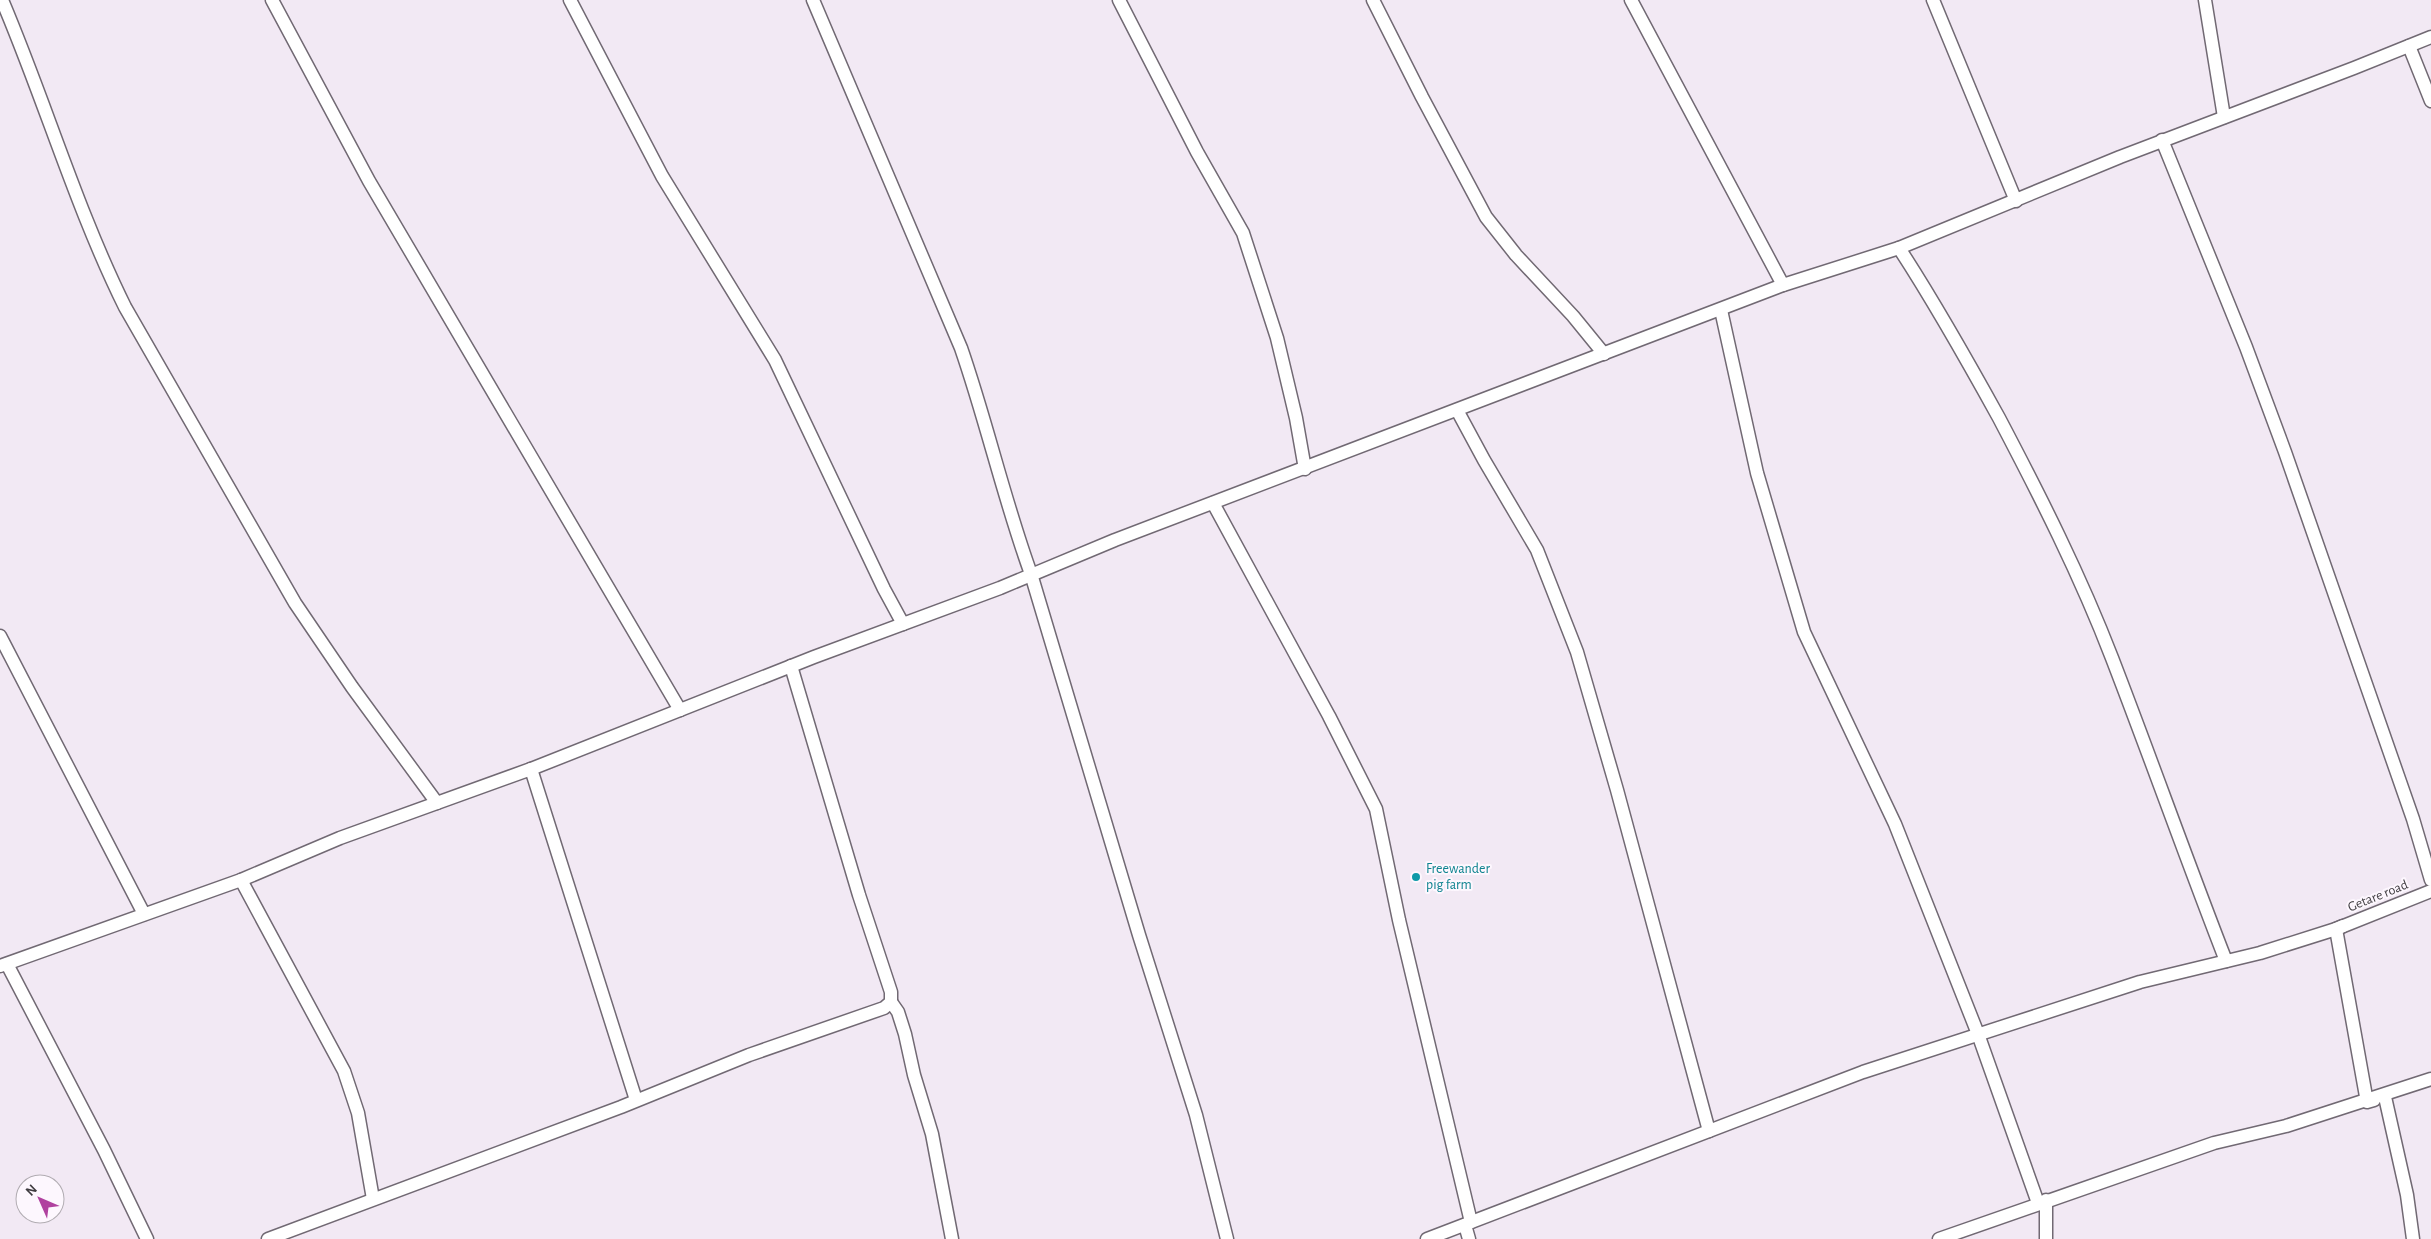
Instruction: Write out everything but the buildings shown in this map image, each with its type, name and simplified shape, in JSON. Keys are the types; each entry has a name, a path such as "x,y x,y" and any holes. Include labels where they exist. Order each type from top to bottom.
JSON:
{"street":[{"path":"2,0 54,139 106,266 125,307 289,594 341,671 437,803"},
{"path":"272,0 369,181 680,710"},
{"path":"570,0 666,182 775,360 884,589 903,624"},
{"path":"813,0 961,348 981,405 1012,518 1031,574 1139,935 1196,1115 1226,1239"},
{"path":"1119,0 1197,152 1243,233 1277,338 1296,418 1305,470"},
{"path":"1373,0 1486,217 1516,255 1573,316 1604,354"},
{"path":"1631,0 1783,285"},
{"path":"1933,0 2016,201"},
{"path":"2205,0 2224,117"},
{"path":"147,1239 104,1150 3,965 241,880 340,838 531,769 791,666 1783,285 1899,248 1958,222 2016,201 2162,140 2431,37"},
{"path":"2409,46 2431,101"},
{"path":"2162,140 2246,347 2285,452 2413,819 2431,880"},
{"path":"1899,248 1959,345 2018,455 2073,567 2112,657 2169,815 2226,961"},
{"path":"1721,310 1757,473 1804,632 1895,824 2042,1202 2046,1239"},
{"path":"1457,410 1537,550 1577,652 1617,790 1709,1131"},
{"path":"1213,503 1329,716 1376,808 1399,920 1468,1223 1469,1239"},
{"path":"0,636 144,914"},
{"path":"791,666 859,895 889,984 891,1002 898,1012 905,1034 914,1075 932,1134 952,1239"},
{"path":"531,769 636,1100"},
{"path":"241,880 344,1071 358,1113 372,1199"},
{"path":"1426,1239 1863,1072 2140,982 2260,953 2336,929 2431,891"},
{"path":"2336,929 2366,1102"},
{"path":"268,1239 636,1100 749,1055 884,1008 891,1002"},
{"path":"2366,1102 2431,1079"},
{"path":"1939,1239 2214,1143 2286,1126 2385,1097 2431,1079"},
{"path":"2385,1097 2407,1195 2413,1239"}],"place":[{"name":"Freewander pig farm","path":"1416,877"}]}
